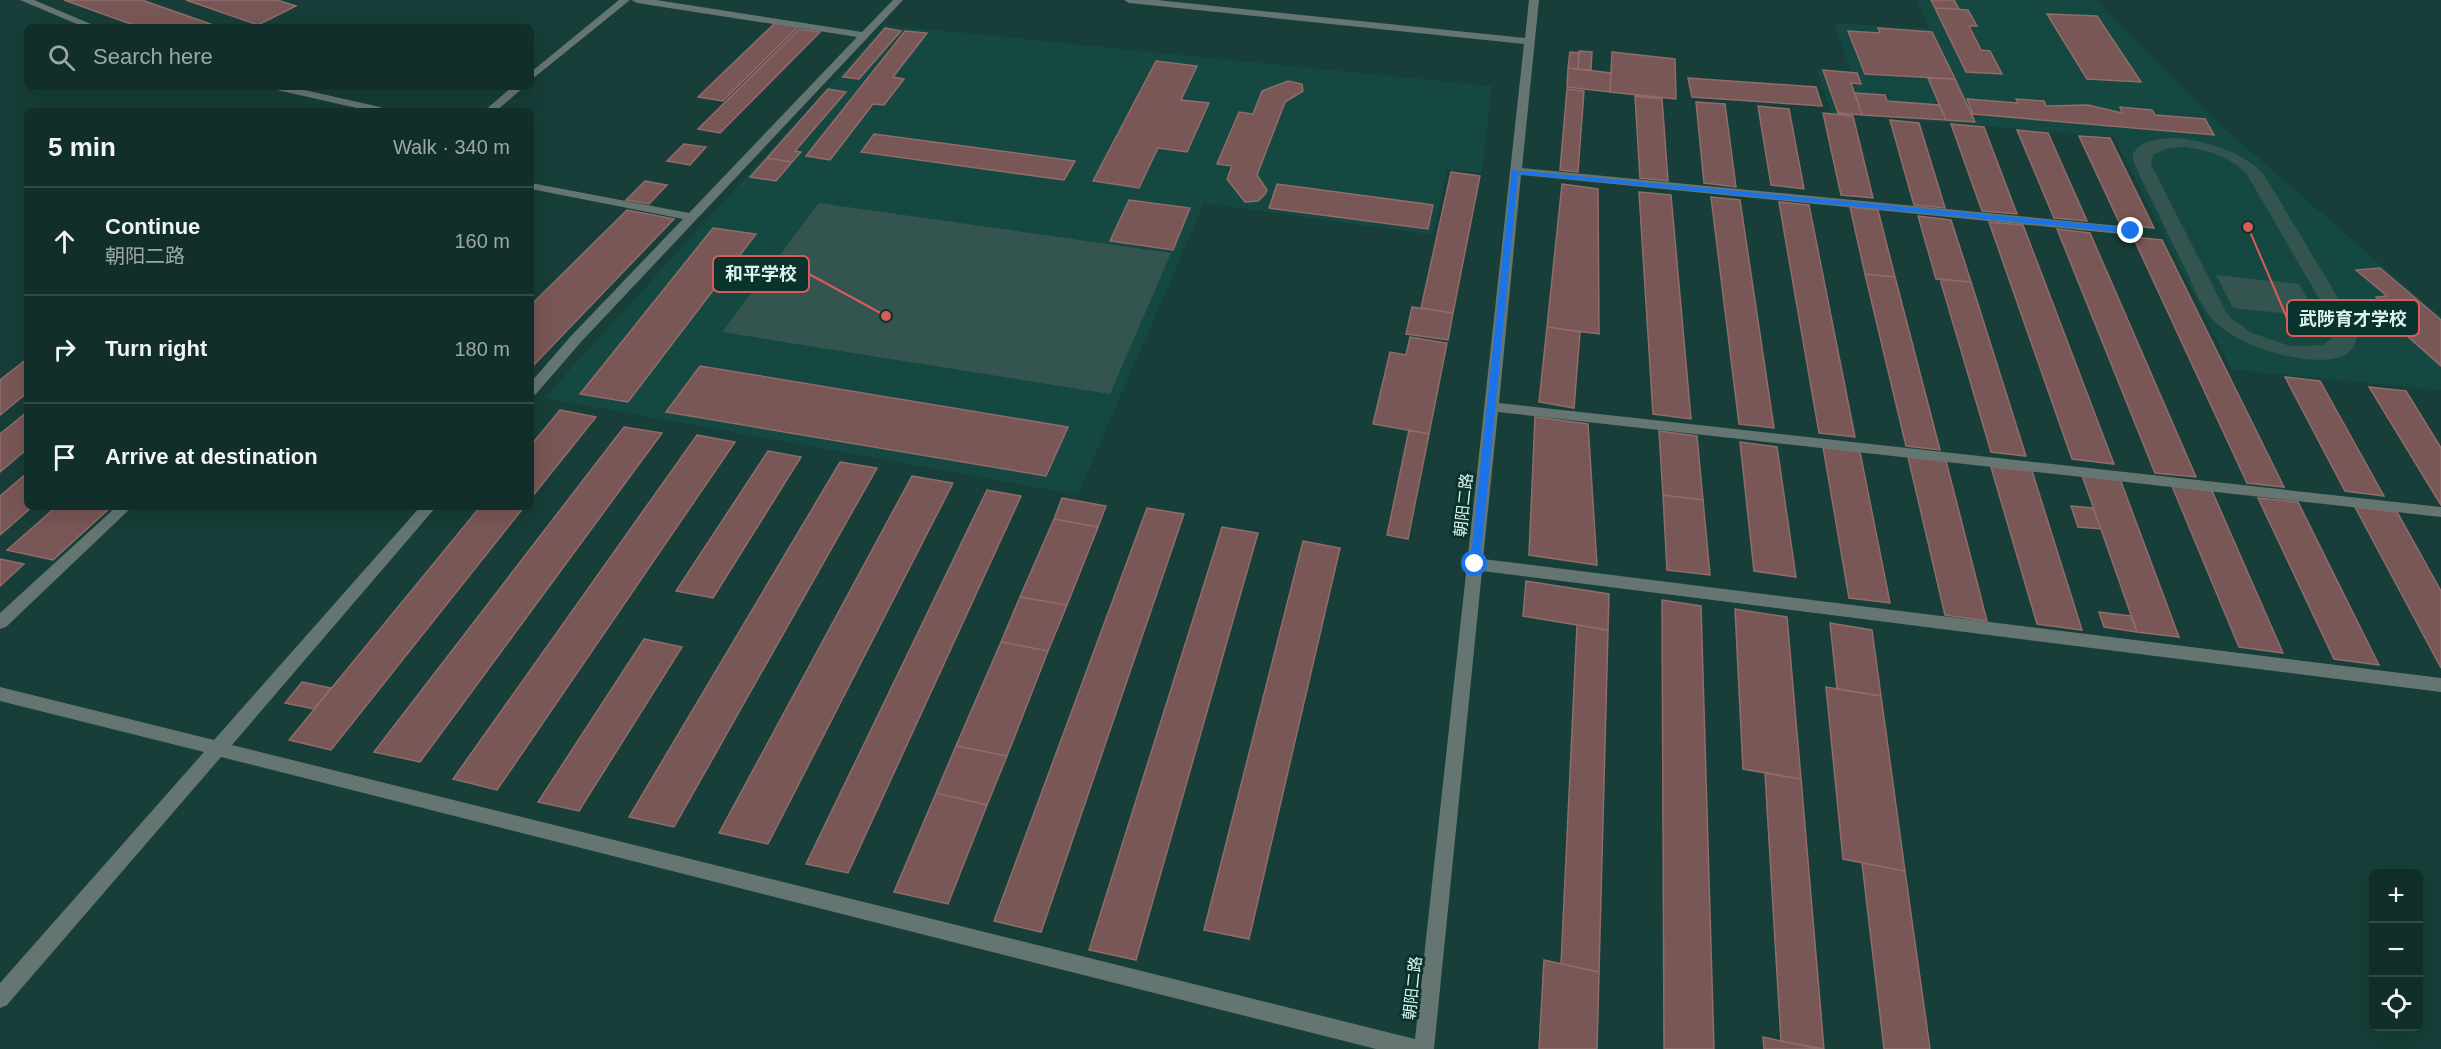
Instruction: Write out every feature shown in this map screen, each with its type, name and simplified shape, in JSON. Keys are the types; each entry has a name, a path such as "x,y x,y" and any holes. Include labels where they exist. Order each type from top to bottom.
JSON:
{"street":[{"path":"25,0 85,24"},
{"path":"534,75 625,0"},
{"path":"637,0 865,36"},
{"path":"534,388 576,339 898,0"},
{"path":"1129,0 1529,42"},
{"name":"朝阳二路","path":"1424,1049 1534,0"},
{"path":"290,90 371,108"},
{"path":"493,108 515,90"},
{"path":"1515,171 2131,231"},
{"path":"534,187 691,217"},
{"path":"1491,407 2441,512"},
{"path":"0,623 121,510"},
{"path":"0,998 426,510"},
{"path":"1475,564 2441,685"},
{"path":"0,694 1416,1049"}],"shaded area":[{"path":"1917,0 2096,0 2216,121 2441,317 2441,390 2232,370 2114,137 1831,113 1817,69 1851,71 1834,23 1929,29"},
{"path":"885,25 1492,86 1482,173 1447,170 1433,235 1204,203 1078,495 544,398"},
{"path":"2178,138 2201,142 2234,153 2263,173 2356,328 2355,343 2348,353 2336,358 2320,360 2303,359 2272,352 2235,337 2218,325 2208,314 2133,161 2133,154 2141,145 2152,140","holes":["2184,147 2225,158 2246,173 2334,324 2334,336 2323,345 2290,346 2252,333 2226,312 2151,164 2153,155 2165,149"]},
{"path":"819,203 1171,253 1110,394 722,332"},
{"path":"2216,275 2299,284 2318,317 2233,308"}],"building":[{"path":"64,0 142,0 210,24 131,24"},
{"path":"186,0 277,0 296,6 260,24"},
{"path":"1931,0 1954,0 1959,9 1935,8"},
{"path":"1935,8 1968,10 1977,26 1969,26 1981,50 1990,51 2002,74 1966,72"},
{"path":"2047,14 2097,16 2141,82 2087,79"},
{"path":"775,23 799,26 723,101 698,97"},
{"path":"885,28 901,31 859,79 843,77"},
{"path":"1878,28 1932,32 1955,79 1865,74 1848,31 1880,33"},
{"path":"799,29 820,32 720,133 698,129"},
{"path":"905,31 927,33 893,77 904,79 884,105 873,104 830,160 806,156"},
{"path":"1579,51 1592,52 1591,70 1578,69"},
{"path":"1570,52 1579,53 1578,69 1568,68"},
{"path":"1612,52 1675,59 1676,99 1610,92"},
{"path":"1156,61 1197,66 1181,100 1209,103 1187,152 1158,148 1139,188 1093,181"},
{"path":"1568,68 1611,73 1610,92 1567,87"},
{"path":"1823,70 1857,73 1861,84 1851,83 1862,115 1838,113"},
{"path":"1688,78 1816,87 1822,106 1692,97"},
{"path":"1928,78 1955,79 1975,122 1946,120"},
{"path":"1288,81 1302,84 1303,91 1285,102 1257,175 1267,190 1265,194 1258,201 1245,202 1227,179 1232,166 1217,164 1239,112 1253,114 1262,91"},
{"path":"828,89 846,92 795,151 801,152 792,162 767,158"},
{"path":"1567,89 1584,91 1578,172 1560,170"},
{"path":"1855,93 1885,95 1887,101 1939,105 1946,120 1862,115"},
{"path":"1635,96 1662,99 1668,181 1640,178"},
{"path":"1967,99 2018,103 2016,99 2044,101 2046,106 2088,105 2122,113 2120,107 2152,110 2155,115 2205,119 2214,135 1973,114"},
{"path":"1696,102 1725,104 1736,187 1704,183"},
{"path":"1758,106 1789,109 1804,189 1771,185"},
{"path":"1823,113 1853,116 1873,198 1841,195"},
{"path":"1890,120 1919,123 1945,208 1914,205"},
{"path":"1951,124 1984,127 2017,214 1982,211"},
{"path":"2017,130 2048,133 2087,221 2054,218"},
{"path":"874,134 1075,161 1064,180 861,152"},
{"path":"2079,136 2110,138 2154,228 2120,224"},
{"path":"684,144 706,147 690,165 667,161"},
{"path":"767,158 792,162 776,181 750,177"},
{"path":"1451,172 1480,176 1453,313 1421,308"},
{"path":"645,181 667,185 649,204 626,200"},
{"path":"1277,184 1433,205 1428,229 1269,208"},
{"path":"1562,184 1598,189 1599,334 1547,327"},
{"path":"1639,192 1671,195 1691,419 1653,414"},
{"path":"1711,197 1740,200 1774,428 1739,424"},
{"path":"1129,200 1190,208 1173,250 1110,241"},
{"path":"1779,202 1809,205 1855,437 1819,433"},
{"path":"1850,207 1878,210 1895,277 1865,274"},
{"path":"627,210 674,219 534,365 534,302"},
{"path":"1918,216 1951,220 1971,282 1936,279"},
{"path":"1989,222 2023,225 2114,464 2072,459"},
{"path":"713,228 756,234 628,402 580,394"},
{"path":"2057,229 2090,233 2196,477 2155,473"},
{"path":"2133,237 2162,240 2284,487 2247,483"},
{"path":"2380,268 2441,320 2441,366 2396,326 2407,325 2376,297 2387,296 2356,270"},
{"path":"1865,274 1895,277 1940,450 1906,446"},
{"path":"1940,279 1971,282 2026,456 1991,452"},
{"path":"1412,307 1453,313 1448,340 1406,334"},
{"path":"1547,327 1580,332 1574,408 1539,402"},
{"path":"1410,337 1447,343 1429,434 1373,424 1390,352 1406,355"},
{"path":"24,361 24,395 0,415 0,380"},
{"path":"700,366 1068,427 1046,476 666,412"},
{"path":"2285,377 2320,381 2384,496 2345,491"},
{"path":"2369,387 2406,391 2441,448 2441,505"},
{"path":"560,410 596,417 534,494 534,441"},
{"path":"24,414 24,452 0,472 0,434"},
{"path":"1535,417 1588,424 1597,565 1529,555"},
{"path":"624,427 662,433 420,762 374,752"},
{"path":"1409,430 1429,434 1408,539 1387,535"},
{"path":"1659,431 1697,436 1703,500 1663,495"},
{"path":"697,435 735,442 497,790 453,779"},
{"path":"1740,442 1777,447 1796,577 1754,571"},
{"path":"1823,447 1860,452 1890,603 1849,598"},
{"path":"768,451 801,457 713,598 676,591"},
{"path":"1908,457 1946,461 1987,621 1945,615"},
{"path":"840,462 877,468 674,827 629,817"},
{"path":"1991,467 2032,471 2082,630 2037,624"},
{"path":"2082,475 2120,479 2179,637 2137,632"},
{"path":"24,476 24,510 29,510 0,535 0,496"},
{"path":"912,476 953,483 768,844 719,833"},
{"path":"2172,486 2212,491 2283,653 2239,647"},
{"path":"987,490 1021,496 848,873 806,864"},
{"path":"1663,495 1703,500 1710,575 1667,570"},
{"path":"1062,498 1106,506 1098,527 1054,519"},
{"path":"2258,498 2298,502 2379,665 2334,659"},
{"path":"2071,506 2093,508 2101,529 2078,527"},
{"path":"2355,507 2397,512 2441,591 2441,668"},
{"path":"1147,508 1184,514 1041,932 994,921"},
{"path":"53,510 108,510 53,560 7,550"},
{"path":"478,510 522,510 331,750 289,740"},
{"path":"1054,519 1098,527 1067,605 1020,597"},
{"path":"1222,527 1258,533 1136,960 1089,950"},
{"path":"1303,541 1340,548 1249,939 1204,930"},
{"path":"0,559 24,564 0,586"},
{"path":"1526,581 1609,594 1608,630 1523,616"},
{"path":"1020,597 1067,605 1048,651 1001,642"},
{"path":"1662,600 1701,606 1714,1049 1664,1049"},
{"path":"1735,609 1787,617 1801,779 1743,769"},
{"path":"2099,612 2131,616 2137,632 2104,627"},
{"path":"1830,623 1872,630 1881,696 1837,689"},
{"path":"1577,625 1608,630 1599,972 1561,964"},
{"path":"644,639 682,647 579,811 538,802"},
{"path":"1001,642 1048,651 1007,756 956,746"},
{"path":"302,682 331,688 314,709 285,703"},
{"path":"1826,687 1881,696 1905,871 1843,859"},
{"path":"956,746 1007,756 987,805 936,793"},
{"path":"1765,773 1801,779 1824,1049 1781,1041"},
{"path":"936,793 987,805 948,904 894,892"},
{"path":"1862,863 1905,871 1930,1049 1884,1049"},
{"path":"1544,960 1599,972 1597,1049 1539,1049"},
{"path":"1763,1037 1781,1041 1819,1049 1764,1049"}],"place":[{"name":"武陟育才学校","path":"2248,227"},
{"name":"和平学校","path":"886,316"}],"route":[{"path":"1475,564 1515,171 2131,231"}]}
